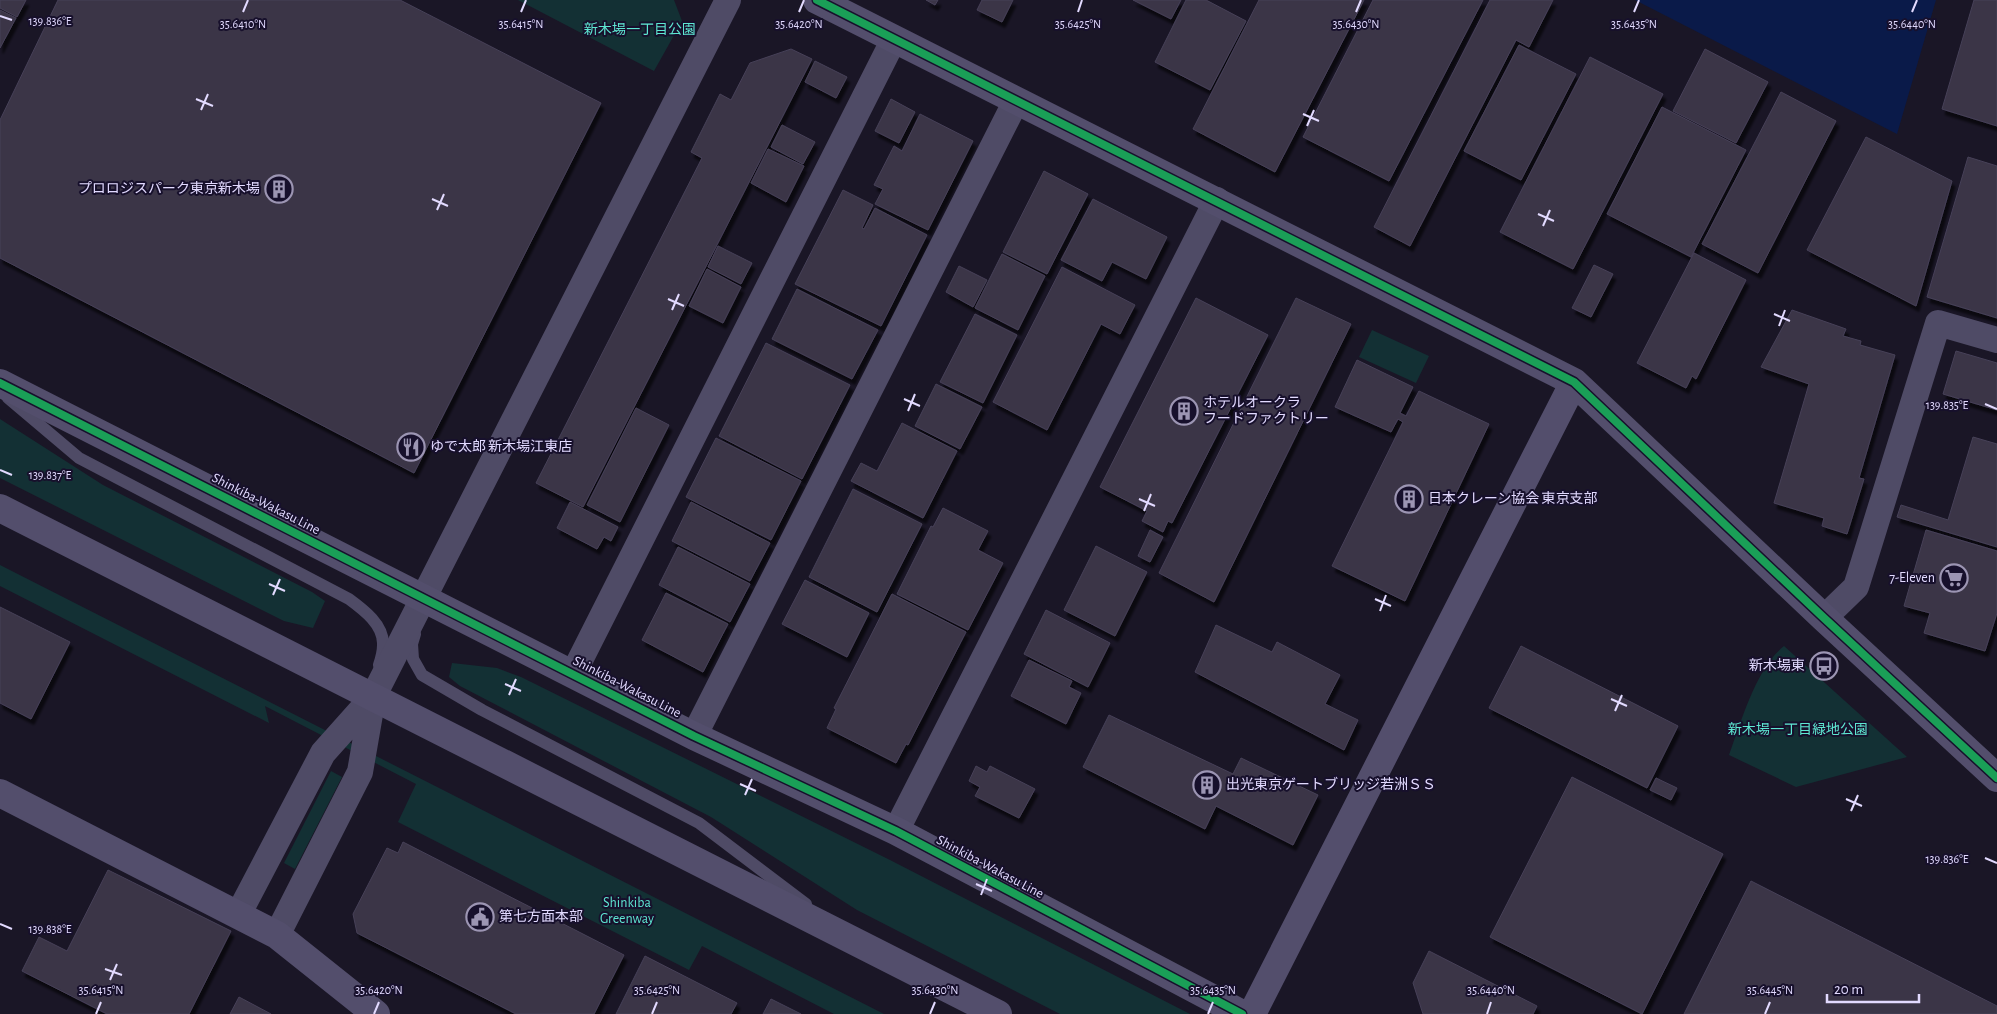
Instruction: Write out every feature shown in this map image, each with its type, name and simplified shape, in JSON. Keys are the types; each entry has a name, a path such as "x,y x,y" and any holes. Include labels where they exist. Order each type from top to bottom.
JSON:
{"street":[{"path":"238,915 323,753 373,697 728,0"},
{"path":"817,0 1217,200 1574,382 1997,778"},
{"path":"573,674 894,39"},
{"path":"694,736 1016,101"},
{"path":"896,831 1217,200"},
{"path":"1824,618 1856,588 1938,323 1997,340"},
{"path":"1252,1014 1574,382"},
{"name":"Shinkiba-Wakasu Line","path":"0,383 694,736 896,831 1242,1014"},
{"path":"0,508 998,1014"},
{"path":"277,935 360,772 373,697"},
{"path":"0,793 277,935 376,1014"}],"lane":[{"path":"0,392 79,458 349,599 366,612 378,628 383,644 373,697"},
{"path":"423,598 412,644 413,659 422,675 482,710 699,823 851,940"}],"green space":[{"name":"新木場一丁目公園","path":"518,0 674,0 682,21 654,71"},
{"path":"1372,330 1429,356 1416,383 1359,357"},
{"path":"0,419 103,485 312,592 325,601 313,628 284,621 0,478"},
{"name":"Shinkiba Greenway","path":"0,565 884,1014 834,1014 702,946 689,970 398,822 416,784 265,706 269,723 0,586"},
{"name":"新木場一丁目緑地公園","path":"1784,646 1907,757 1796,787 1729,755 1757,681 1774,656"},
{"path":"452,663 497,668 521,677 890,860 1190,1014 1060,1014 857,910 711,817 460,686 449,677"},
{"path":"331,771 342,777 295,869 284,863"}],"water":[{"path":"1635,0 1936,0 1897,134"}],"building":[{"path":"0,0 26,0 17,17 0,8"},
{"name":"プロロジスパーク東京新木場","path":"58,0 400,0 601,103 414,473 0,258 0,120"},
{"path":"926,0 938,0 935,5"},
{"path":"982,0 1013,0 1002,22 977,10"},
{"path":"1133,0 1181,0 1171,19"},
{"path":"1186,0 1206,0 1246,21 1210,90 1155,62"},
{"path":"1259,0 1364,0 1275,172 1193,129"},
{"path":"1373,0 1483,0 1389,181 1303,137"},
{"path":"1490,0 1553,0 1529,47 1516,40 1410,246 1374,227"},
{"path":"1974,0 1997,0 1997,126 1942,109"},
{"path":"0,10 16,18 0,48"},
{"path":"1519,45 1576,74 1521,180 1464,151"},
{"path":"791,49 812,59 583,507 536,483 702,158 691,152 720,94 731,100 750,63"},
{"path":"1705,49 1768,82 1736,143 1673,111"},
{"path":"1590,57 1663,94 1573,269 1500,232"},
{"path":"815,61 847,77 836,98 805,82"},
{"path":"1781,92 1836,121 1758,273 1702,244"},
{"path":"891,99 915,112 899,143 875,131"},
{"path":"1662,107 1746,150 1691,257 1607,214"},
{"path":"920,114 973,141 928,230 875,204 883,189 874,185 894,146 902,151"},
{"path":"782,125 815,142 803,164 771,147"},
{"path":"1866,137 1952,181 1916,306 1807,250"},
{"path":"768,149 804,166 786,202 751,183"},
{"path":"1968,157 1997,166 1997,318 1927,297"},
{"path":"1044,171 1088,194 1047,274 1003,252"},
{"path":"843,190 873,205 862,228 864,229 875,208 927,235 881,326 795,284"},
{"path":"1093,199 1167,237 1146,279 1112,262 1102,281 1061,260"},
{"path":"718,246 752,263 741,284 708,267"},
{"path":"1694,253 1746,280 1696,379 1692,376 1686,388 1637,363"},
{"path":"1002,254 1045,276 1018,330 975,308"},
{"path":"1594,265 1613,274 1591,317 1572,308"},
{"path":"959,266 987,280 973,307 946,292"},
{"path":"1062,267 1135,305 1120,334 1101,324 1047,430 993,402"},
{"path":"707,269 741,287 723,323 689,306"},
{"path":"797,289 878,330 852,379 772,339"},
{"name":"ホテルオークラ フードファクトリー","path":"1196,298 1268,335 1172,523 1168,521 1163,532 1142,521 1147,511 1100,487"},
{"path":"1296,298 1351,324 1214,602 1159,573"},
{"path":"1792,310 1846,329 1843,336 1861,341 1860,345 1895,355 1859,478 1864,479 1847,534 1822,526 1824,518 1774,503 1809,384 1761,367"},
{"path":"975,314 1017,335 983,403 940,382"},
{"path":"766,343 850,385 802,479 719,436"},
{"path":"1956,351 1997,363 1997,410 1943,394"},
{"name":"日本クレーン協会 東京支部","path":"1357,360 1413,387 1400,413 1406,416 1419,391 1489,424 1405,601 1332,566 1403,422 1398,419 1391,432 1335,407"},
{"path":"936,384 982,407 960,449 915,426"},
{"path":"636,408 669,425 620,522 587,505"},
{"path":"902,423 957,451 923,518 851,481 861,463 877,471"},
{"path":"1973,437 1997,444 1997,547 1897,517 1901,505 1948,520"},
{"path":"716,438 801,481 771,540 686,497"},
{"path":"853,489 922,524 877,612 809,577"},
{"path":"570,502 618,527 611,541 604,537 597,549 557,528"},
{"path":"691,502 770,543 750,581 672,541"},
{"path":"943,508 988,531 978,550 1003,563 968,630 897,594 931,526 933,527"},
{"path":"1150,530 1163,537 1150,562 1138,556"},
{"name":"7-Eleven","path":"1926,530 1997,551 1997,613 1985,651 1924,633 1930,613 1904,606"},
{"path":"1096,546 1147,572 1115,636 1064,610"},
{"path":"678,547 750,584 730,622 659,585"},
{"path":"805,580 869,613 847,657 782,624"},
{"path":"666,593 728,624 703,672 642,640"},
{"path":"892,594 966,632 908,745 906,744 896,763 827,728 836,709 834,708"},
{"path":"0,607 70,642 31,719 0,703"},
{"path":"1046,610 1110,643 1088,687 1024,654"},
{"path":"1216,625 1272,652 1277,642 1340,675 1325,704 1358,720 1344,750 1195,672"},
{"path":"1521,646 1678,726 1647,788 1489,708"},
{"path":"1029,660 1072,681 1069,687 1081,693 1066,724 1011,696"},
{"name":"出光東京ゲートブリッジ若洲ＳＳ","path":"1109,715 1233,774 1241,758 1318,795 1293,845 1216,806 1205,829 1083,767"},
{"path":"976,766 987,772 990,766 1035,789 1019,818 975,796 980,787 969,781"},
{"path":"1572,777 1723,854 1642,1014 1490,937"},
{"path":"1656,778 1677,788 1671,800 1650,790"},
{"path":"403,842 624,955 594,1014 516,1014 357,933 353,914 387,848 398,853"},
{"path":"108,870 231,931 189,1014 107,1014 22,971 39,937 67,951"},
{"path":"1751,881 1997,1006 1997,1014 1684,1014"},
{"path":"1429,951 1537,1006 1533,1014 1423,1014 1413,983"},
{"path":"645,956 737,1003 731,1014 616,1014"},
{"path":"239,997 271,1014 230,1014"},
{"path":"771,999 801,1014 763,1014"}],"cycle path":[{"path":"817,0 1574,382 1997,778"},
{"path":"0,383 694,736 896,831 1242,1014"}],"place":[{"name":"プロロジスパーク東京新木場","path":"279,189"},
{"name":"ホテルオークラ フードファクトリー","path":"1184,411"},
{"name":"ゆで太郎 新木場江東店","path":"411,447"},
{"name":"日本クレーン協会 東京支部","path":"1409,499"},
{"name":"7-Eleven","path":"1954,578"},
{"name":"新木場東","path":"1824,666"},
{"name":"出光東京ゲートブリッジ若洲ＳＳ","path":"1207,785"},
{"name":"第七方面本部","path":"480,917"}]}
